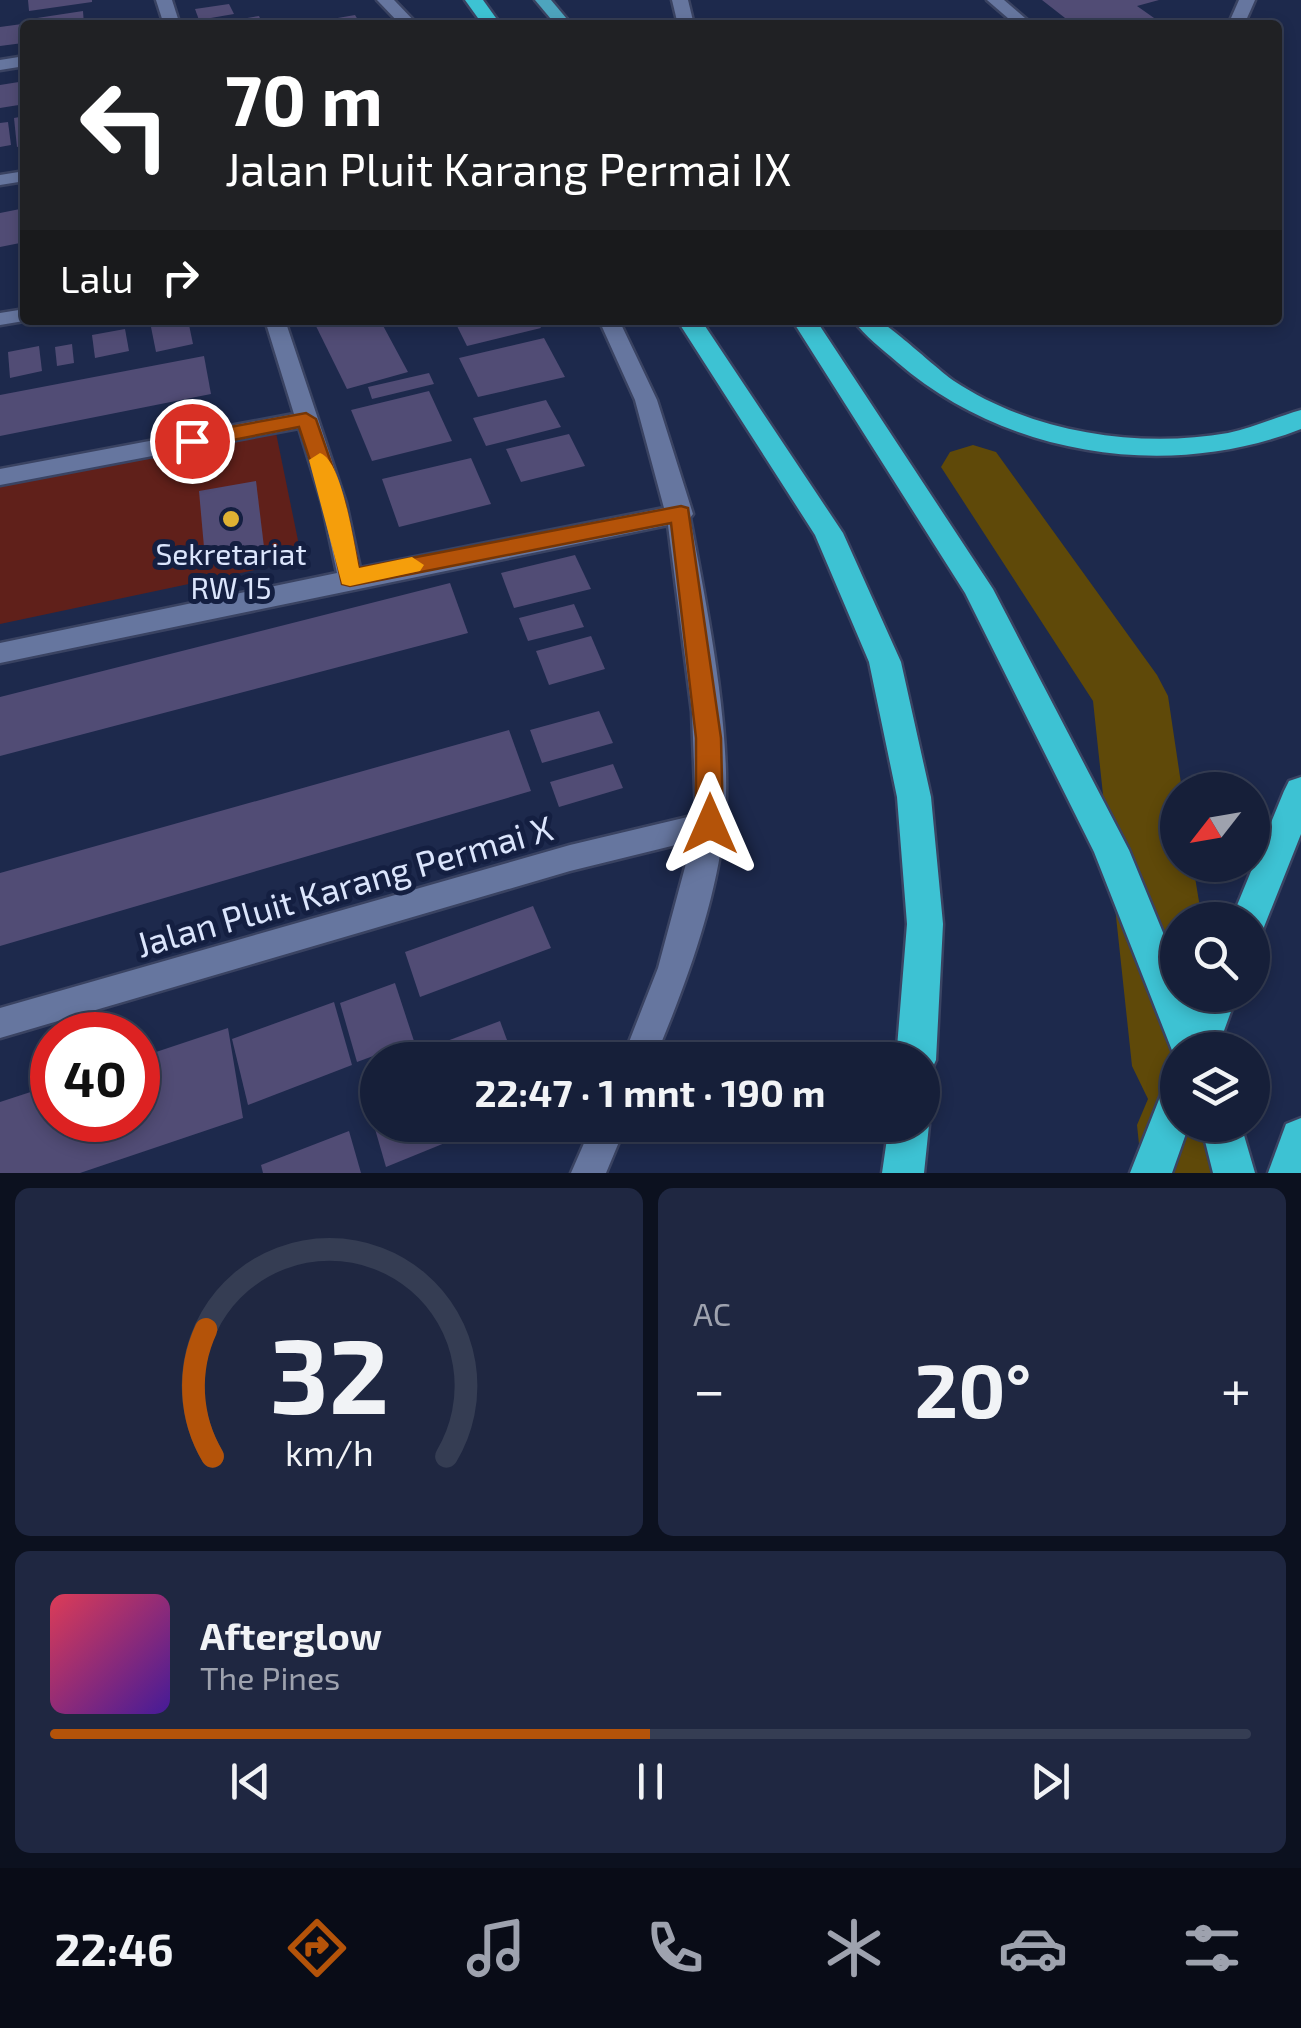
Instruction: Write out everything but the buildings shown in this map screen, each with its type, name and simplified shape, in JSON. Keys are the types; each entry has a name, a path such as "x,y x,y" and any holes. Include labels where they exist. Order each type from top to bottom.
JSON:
{"highway":[{"path":"692,325 829,533 885,662 914,797 925,924 917,1042"},
{"path":"808,325 978,589 1111,850 1187,1032"},
{"path":"871,325 939,383 993,413 1044,430 1101,442 1155,447 1224,441 1278,430 1301,419"},
{"path":"1256,902 1301,791"},
{"path":"1289,1173 1301,1139"},
{"path":"903,1173 907,1142"},
{"path":"1150,1173 1162,1142"},
{"path":"1226,1142 1234,1173"}],"main road":[{"path":"543,0 560,20"}],"street":[{"path":"385,0 405,20"},
{"path":"995,0 1020,20"},
{"path":"277,325 334,503 350,578"},
{"path":"611,325 641,388 670,465 681,514 709,738 710,824 668,992 646,1042"},
{"path":"0,477 306,419"},
{"path":"0,652 350,578 681,514"},
{"name":"Jalan Pluit Karang Permai X","path":"0,1024 570,858 710,824"},
{"path":"588,1173 602,1142"}],"shaded area":[{"path":"275,428 302,560 0,624 0,481"}],"waterway":[{"path":"973,467 1130,696 1174,1032"},
{"path":"1187,1142 1191,1173"}],"slow traffic":[{"path":"320,460 350,578 412,565"}],"place":[{"name":"Sekretariat RW 15","path":"231,519"}],"route":[{"path":"192,441 306,419 334,503 350,578 581,530 681,514 709,738 710,824"}]}
